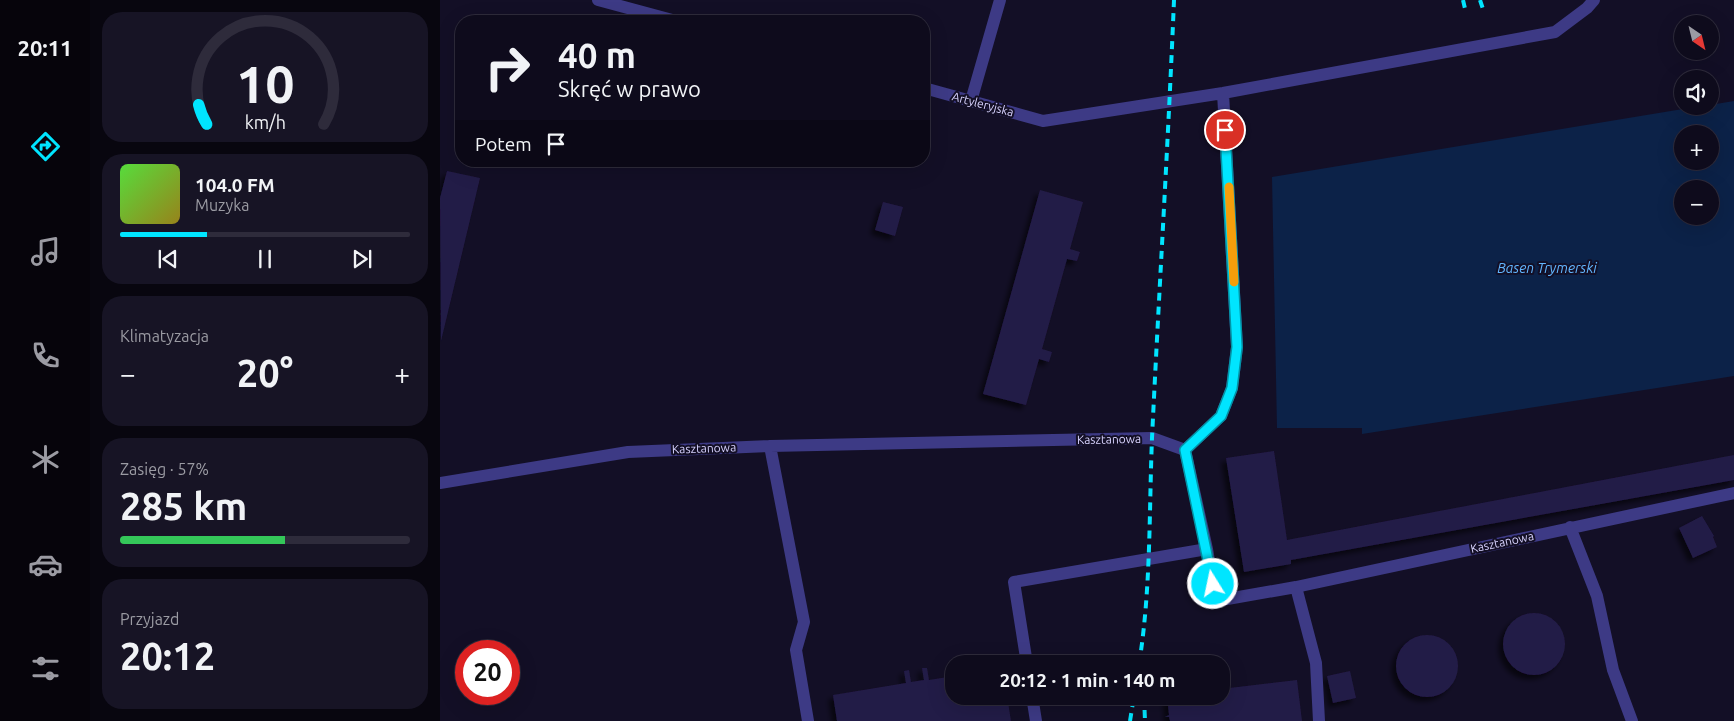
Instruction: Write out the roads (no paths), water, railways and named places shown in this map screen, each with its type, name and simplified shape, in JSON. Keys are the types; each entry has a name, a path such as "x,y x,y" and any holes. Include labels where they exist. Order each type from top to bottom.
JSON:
{"lane":[{"path":"598,0 654,15"},
{"path":"971,101 1000,0"},
{"path":"1185,450 1221,416 1232,388 1237,347 1222,93 1555,32 1587,8 1594,0"},
{"name":"Artyleryjska","path":"930,90 1043,120 1222,93"},
{"name":"Kasztanowa","path":"440,483 628,452 770,446 1152,438 1185,450 1207,549 1216,601 1296,586 1734,493"},
{"path":"770,446 804,622 796,650 808,721"},
{"path":"1570,527 1597,596 1613,670 1632,721"},
{"path":"1026,655 1014,582 1207,549"},
{"path":"1296,586 1316,663 1320,721"},
{"path":"1033,705 1036,721"}],"water":[{"name":"Basen Trymerski","path":"1734,101 1734,376 1362,434 1362,428 1277,428 1272,177 1674,110 1674,115 1719,115 1719,104"}],"railway":[{"path":"1140,655 1148,580 1152,438 1174,0"},
{"path":"1463,0 1466,13"},
{"path":"1480,0 1483,9"},
{"path":"1130,721 1133,705"},
{"path":"1144,705 1145,721"}]}
